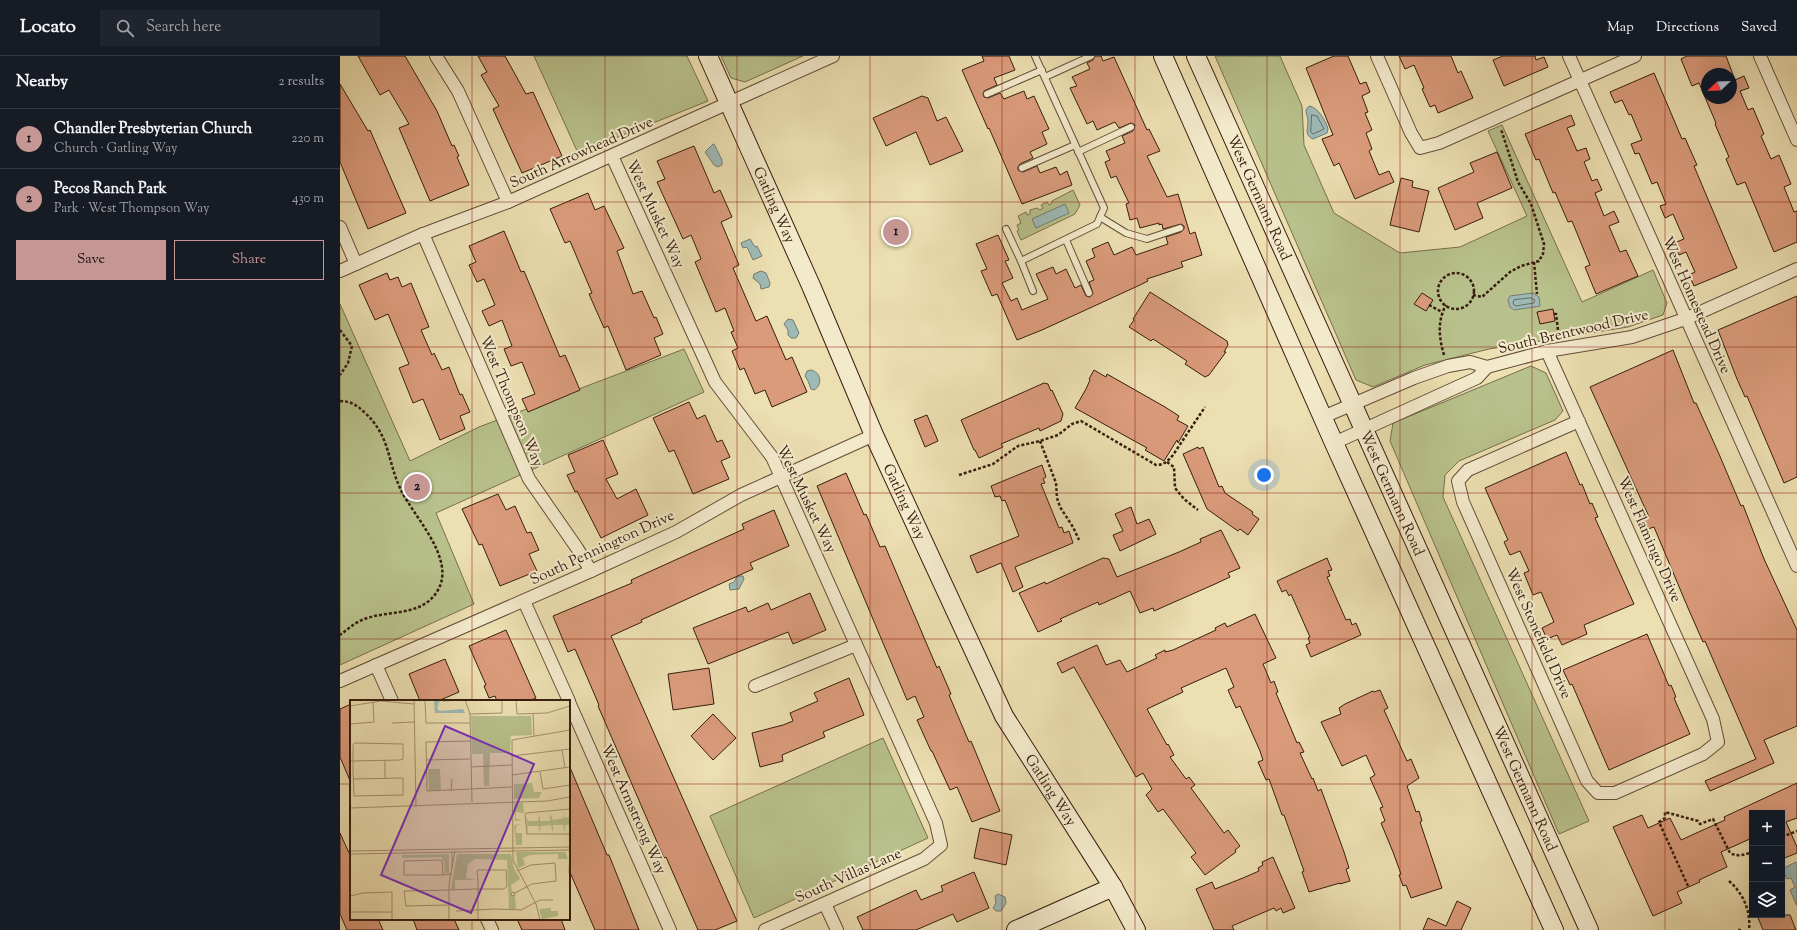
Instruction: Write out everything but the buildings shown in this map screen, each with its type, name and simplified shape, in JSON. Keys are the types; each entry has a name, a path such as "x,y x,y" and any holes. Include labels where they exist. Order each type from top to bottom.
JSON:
{"main road":[{"name":"Gatling Way","path":"708,56 812,288 874,435 1004,716 1112,887 1136,930"},
{"name":"West Germann Road","path":"1163,56 1334,443 1554,930"},
{"name":"West Germann Road","path":"1196,56 1589,930"},
{"path":"1016,930 1112,887"}],"street":[{"path":"436,56 458,91 508,202"},
{"name":"South Arrowhead Drive","path":"340,270 423,234 508,202 833,56"},
{"path":"1377,56 1411,133 1420,148 1439,143 1635,56"},
{"name":"West Homestead Drive","path":"1568,56 1797,566"},
{"path":"1760,56 1797,140"},
{"name":"West Musket Way","path":"612,156 715,382 772,457 936,823 941,845"},
{"path":"340,227 356,264"},
{"name":"West Thompson Way","path":"423,234 528,479 577,548 591,571"},
{"name":"South Brentwood Drive","path":"1323,417 1414,378 1448,366 1470,362 1487,366 1547,350 1632,337 1685,319 1797,269"},
{"name":"West Flamingo Drive","path":"1547,350 1713,719 1718,742 1703,754 1615,793 1598,793"},
{"name":"South Brentwood Drive","path":"1334,443 1477,378 1487,366"},
{"name":"West Stonefield Drive","path":"1579,421 1468,470 1458,481 1463,502 1574,752 1587,780 1598,793"},
{"name":"South Pennington Drive","path":"340,681 524,601 676,532 741,494 781,478 874,435"},
{"name":"West Armstrong Way","path":"524,601 568,700"},
{"path":"755,686 856,645"},
{"path":"376,665 392,700"},
{"name":"West Armstrong Way","path":"570,704 670,930"},
{"name":"South Villas Lane","path":"765,930 924,859 941,845"},
{"path":"825,904 837,930"},
{"path":"487,920 492,930"}],"lane":[{"path":"1021,261 1097,224 1104,208 1035,56"},
{"path":"1045,77 1091,56"},
{"path":"987,94 1042,70"},
{"path":"1078,152 1131,127"},
{"path":"1022,168 1075,145"},
{"path":"1100,217 1126,233 1147,238 1180,228"},
{"path":"1006,229 1033,291"},
{"path":"1066,240 1089,293"}],"path":[{"path":"1473,295 1482,296 1510,272 1521,266 1539,261 1543,254 1544,244 1531,204 1518,182 1510,154 1496,118"},
{"path":"1534,262 1538,294"},
{"path":"1453,273 1460,274 1467,277 1472,283 1473,295 1469,303 1462,308 1455,308 1446,305 1439,295 1438,288 1441,281 1446,276 1453,273"},
{"path":"1429,305 1442,312"},
{"path":"1446,305 1442,312 1439,332 1440,342 1448,366"},
{"path":"1554,314 1556,314 1558,323 1560,348"},
{"path":"340,330 352,346 348,363 340,375"},
{"path":"340,401 349,402 359,408 368,416 381,433 389,452 400,487 409,506 433,542 440,558 444,576 438,591 422,606 408,611 363,619 340,636"},
{"path":"959,475 993,464 1018,446 1058,435 1072,424 1081,421 1156,464 1162,464 1167,462 1187,437 1204,408"},
{"path":"1040,441 1056,483 1057,498 1060,507 1073,528 1078,540"},
{"path":"1167,462 1174,467 1175,488 1184,499 1198,510"},
{"path":"1688,886 1658,822 1665,818 1665,812 1698,820 1700,824 1713,819 1730,853 1736,856 1749,853"},
{"path":"1785,836 1797,831"},
{"path":"1729,881 1734,885 1748,908 1750,922 1749,930"}],"green space":[{"path":"534,56 687,56 708,101 578,153"},
{"path":"721,56 803,56 745,82 731,78"},
{"path":"1215,56 1280,56 1302,106 1304,145 1334,213 1400,253 1460,247 1527,216 1488,131 1502,125 1582,302 1653,270 1667,303 1663,315 1628,327 1489,349 1425,365 1373,387 1356,380"},
{"path":"1073,190 1080,205 1075,214 1021,240 1017,231 1019,230 1017,225 1021,223 1018,216 1026,212 1027,215 1030,214 1030,210 1037,208 1040,210 1043,208 1041,205 1047,202 1049,205 1052,201"},
{"path":"340,304 410,461 479,427 684,349 704,392 436,513 474,604 340,665"},
{"path":"1531,366 1546,373 1563,411 1555,420 1459,461 1445,475 1443,497 1589,821 1559,834 1390,441 1393,423"},
{"path":"883,738 928,838 754,918 710,816"}],"water":[{"path":"1309,106 1315,109 1323,118 1328,129 1327,133 1313,139 1307,134 1308,121 1306,110"},
{"path":"713,144 722,160 722,165 718,167 714,165 705,152"},
{"path":"1065,204 1069,213 1036,228 1032,219"},
{"path":"750,239 755,247 757,246 762,256 753,260 748,249 746,247 743,248 741,243"},
{"path":"761,271 766,273 770,283 769,287 761,289 760,284 753,278 754,274"},
{"path":"1533,293 1539,297 1540,306 1514,310 1510,307 1508,300 1510,296"},
{"path":"788,319 793,320 799,333 796,338 791,338 788,335 788,330 784,324"},
{"path":"811,370 817,373 820,379 819,385 814,390 811,389 805,376 807,371"},
{"path":"743,576 744,579 739,589 730,590 729,584 734,582 736,578"},
{"path":"1796,862 1797,864 1797,906 1790,890 1795,887 1791,878 1787,879 1785,875 1785,868"},
{"path":"998,894 1005,897 1006,903 1001,911 996,911 993,908 996,903 995,896"}],"place":[{"name":"Chandler Presbyterian Church","path":"896,232"},
{"name":"Pecos Ranch Park","path":"417,487"}]}
